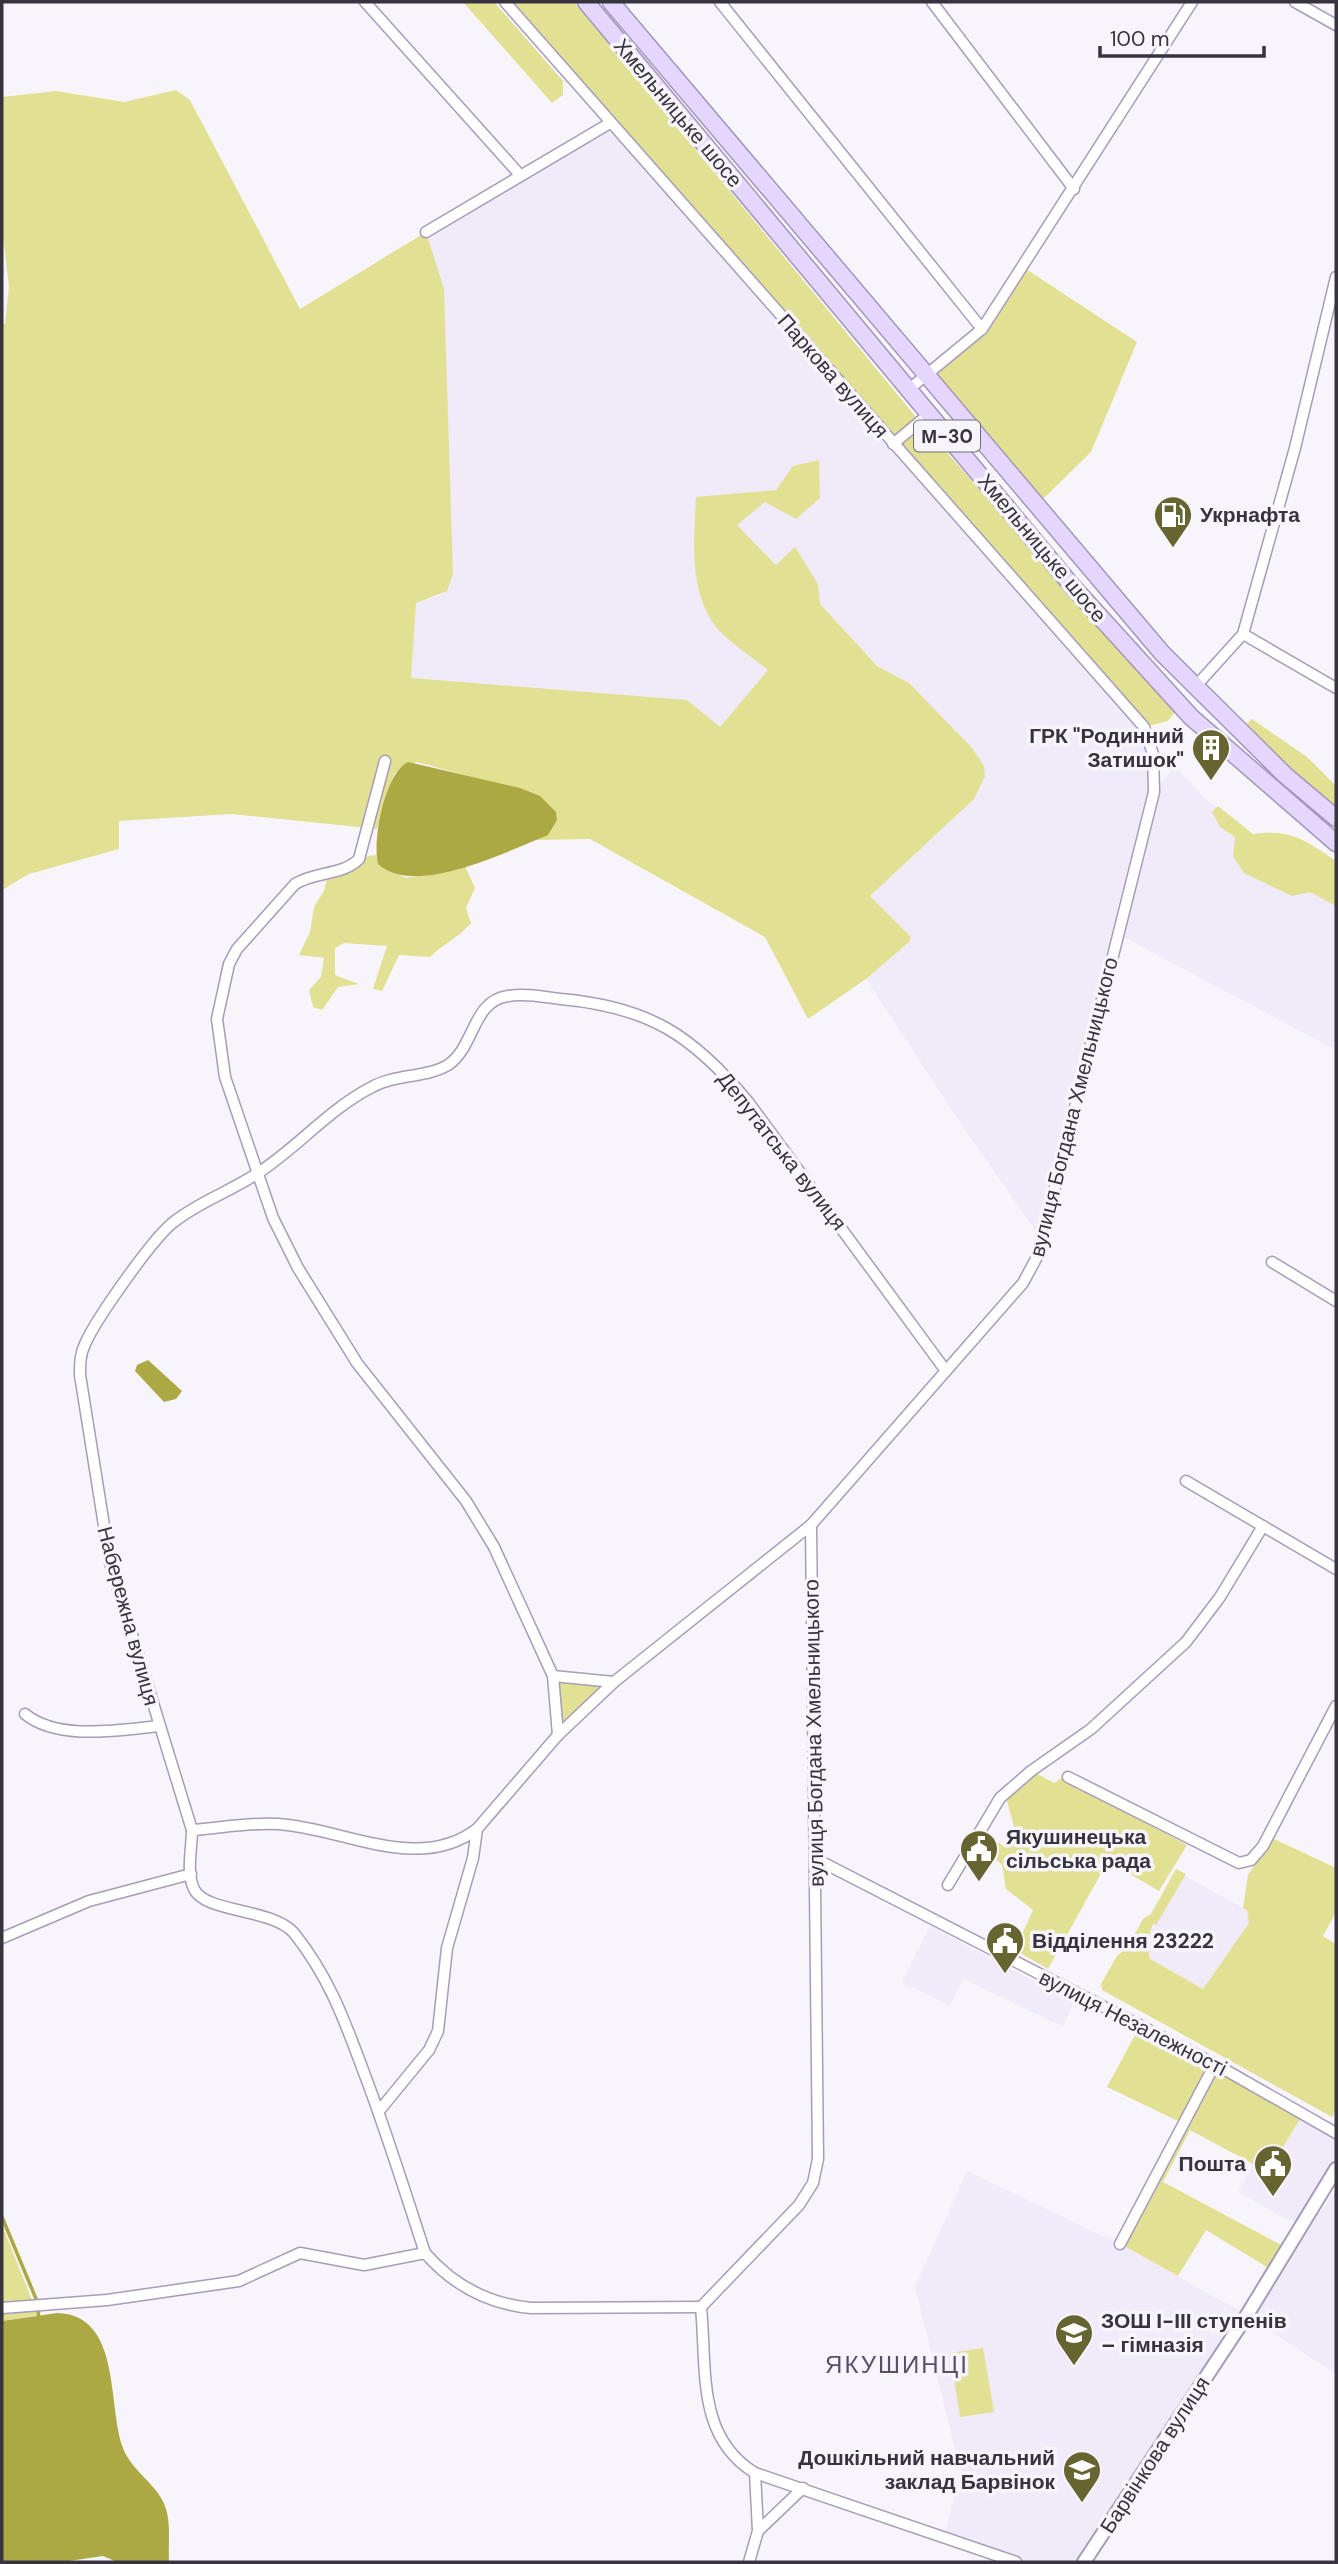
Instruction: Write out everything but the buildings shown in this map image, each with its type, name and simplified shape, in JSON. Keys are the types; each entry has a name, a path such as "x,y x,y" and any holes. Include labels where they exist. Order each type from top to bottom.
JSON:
{"highway":[{"name":"Хмельницьке шосе","path":"586,2 1073,587 1178,703 1269,787 1336,843"},
{"name":"Хмельницьке шосе","path":"611,2 1091,572 1195,687 1285,775 1336,818"},
{"path":"1178,703 1195,687"}],"street":[{"path":"365,2 520,175"},
{"name":"Паркова вулиця","path":"505,2 1144,727 1153,754"},
{"path":"720,2 982,329"},
{"path":"932,2 1074,189"},
{"path":"908,390 982,329 1192,2"},
{"path":"1295,2 1336,25"},
{"path":"426,232 610,123"},
{"path":"1195,687 1243,634 1293,456 1336,277"},
{"path":"893,444 929,414"},
{"path":"1243,634 1336,688"},
{"name":"вулиця Богдана Хмельницького","path":"701,2307 799,2205 816,2172 816,1859 811,1525 1023,1283 1038,1255 1154,792 1153,754"},
{"path":"385,761 359,859 344,869 305,878 295,884 237,948 225,978 217,1019 219,1053 279,1232 334,1329 375,1388 466,1501 495,1546 553,1676 558,1735"},
{"name":"Депутатська вулиця","path":"100,1318 169,1226 258,1173 363,1091 386,1081 435,1070 450,1063 464,1046 484,1010 495,1000 517,995 619,1007 661,1024 698,1050 729,1079 946,1371"},
{"path":"1272,1262 1336,1301"},
{"name":"Набережна вулиця","path":"100,1318 84,1345 80,1375 110,1563 192,1830 191,1874"},
{"path":"1186,1481 1336,1569"},
{"path":"192,1830 278,1824 395,1847 454,1844 477,1829 558,1735 614,1682 811,1525"},
{"path":"948,1885 1000,1798 1031,1771 1091,1729 1186,1642 1215,1604 1263,1526"},
{"path":"553,1676 614,1682"},
{"path":"1068,1777 1239,1863 1251,1860 1263,1846 1336,1706"},
{"path":"25,1714 40,1727 105,1731 159,1726"},
{"path":"379,2111 429,2050 439,2031 447,1948 472,1858 477,1829"},
{"name":"вулиця Незалежності","path":"816,1859 1215,2064 1336,2133"},
{"path":"2,1938 89,1901 191,1874 193,1888 204,1898 269,1917 291,1931 330,1984 379,2111 425,2253 440,2270 460,2285 507,2305 531,2308 701,2307 715,2431 729,2454 755,2473 1016,2562"},
{"path":"1120,2244 1215,2064"},
{"name":"Барвінкова вулиця","path":"1084,2562 1247,2315 1336,2169"},
{"path":"2,2308 107,2300 239,2281 300,2253 364,2265 425,2253"},
{"path":"749,2562 758,2531 755,2473"},
{"path":"758,2531 803,2488"}],"shaded area":[{"path":"463,2 494,2 563,81 563,95 552,103"},
{"path":"505,2 574,2 920,422 1175,712 1168,721 1144,727"},
{"path":"176,90 190,100 300,309 426,232 444,289 453,574 447,591 416,603 411,678 687,700 720,727 768,670 721,633 704,606 694,560 696,497 776,490 793,466 819,460 820,498 796,519 765,502 737,525 776,565 795,547 818,584 820,604 877,666 909,683 972,748 984,766 985,776 974,799 870,896 911,937 909,942 866,979 808,1019 765,937 590,839 536,840 545,833 540,796 417,762 394,774 377,829 231,814 119,821 119,849 29,874 2,890 2,322 5,324 9,287 2,227 2,97 56,91 124,102"},
{"path":"610,123 1144,727 1155,791 1174,766 1210,803 1336,901 1336,1050 1118,934 1043,1241 963,1127 866,979 909,942 911,937 870,896 974,799 909,683 877,666 833,618 768,670 720,727 410,678 416,603 441,595 426,232"},
{"path":"1023,267 1137,342 1091,452 1040,502 929,373 982,329"},
{"path":"1252,719 1307,757 1336,786 1336,806 1312,788 1246,725"},
{"path":"408,762 520,788 540,796 556,812 557,820 548,835 462,868 414,876 394,873 378,864 377,839 387,793 393,779"},
{"path":"1218,806 1253,834 1288,835 1315,847 1336,861 1336,906 1310,892 1292,896 1244,873 1233,856 1235,837 1220,827 1212,812"},
{"path":"376,855 378,864 406,878 465,866 475,888 466,908 471,923 430,957 399,955 382,991 373,989 387,946 344,943 335,948 335,975 359,984 338,987 322,1010 313,1007 309,990 321,977 324,958 299,955 310,932 314,907 324,891 327,878 351,871 368,856"},
{"path":"148,1360 182,1391 176,1399 164,1402 135,1371 137,1365"},
{"path":"553,1676 614,1682 558,1735"},
{"path":"1036,1773 1054,1783 1062,1778 1187,1845 1159,1891 1108,1861 1048,1969 1015,1950 1033,1910 1006,1889 1002,1865 997,1860 988,1859 978,1870 966,1866 985,1834 1004,1846 1009,1841 1014,1830 1007,1800"},
{"path":"1272,1838 1336,1868 1336,1912 1323,1936 1336,1944 1336,2109 1332,2117 1102,1990 1101,1984 1117,1956 1127,1948 1143,1919 1151,1914 1176,1869 1186,1874 1156,1925 1153,1924 1147,1942 1150,1959 1203,1989 1249,1923 1247,1910 1243,1908 1248,1875"},
{"path":"1182,1874 1247,1910 1249,1923 1203,1989 1150,1959 1146,1942"},
{"path":"930,1926 1074,2002 1063,2027 964,1979 950,2005 902,1983"},
{"path":"1135,2035 1203,2069 1204,2075 1178,2121 1107,2087"},
{"path":"1214,2073 1220,2073 1300,2119 1270,2169 1253,2164 1190,2130 1163,2182 1285,2247 1270,2269 1206,2230 1178,2276 1124,2246"},
{"path":"1300,2119 1336,2139 1336,2159 1299,2222 1282,2217 1238,2192 1253,2164 1271,2168"},
{"name":"ЗОШ І-ІІІ ступенів – гімназія","path":"967,2171 1120,2244 1247,2315 1336,2190 1336,2374 1247,2316 1084,2562 1016,2562 944,2536 961,2473 915,2287"},
{"path":"2,2225 38,2315 2,2321"},
{"path":"57,2313 78,2318 92,2329 102,2345 123,2448 132,2464 158,2493 168,2515 169,2562 117,2562 103,2556 62,2562 2,2562 2,2321"},
{"path":"983,2348 994,2412 960,2417 950,2353"}],"waterway":[{"path":"2,2217 39,2306 38,2320"}],"place":[{"name":"Укрнафта","path":"1173,549"},
{"name":"ГРК \"Родинний Затишок\"","path":"1211,782"},
{"name":"Якушинецька сільська рада","path":"979,1883"},
{"name":"Відділення 23222","path":"1005,1975"},
{"name":"Пошта","path":"1273,2198"},
{"name":"ЗОШ І-ІІІ ступенів – гімназія","path":"1074,2367"},
{"name":"Дошкільний навчальний заклад Барвінок","path":"1082,2504"}],"district":[{"name":"ЯКУШИНЦІ","path":"897,2364"}]}
